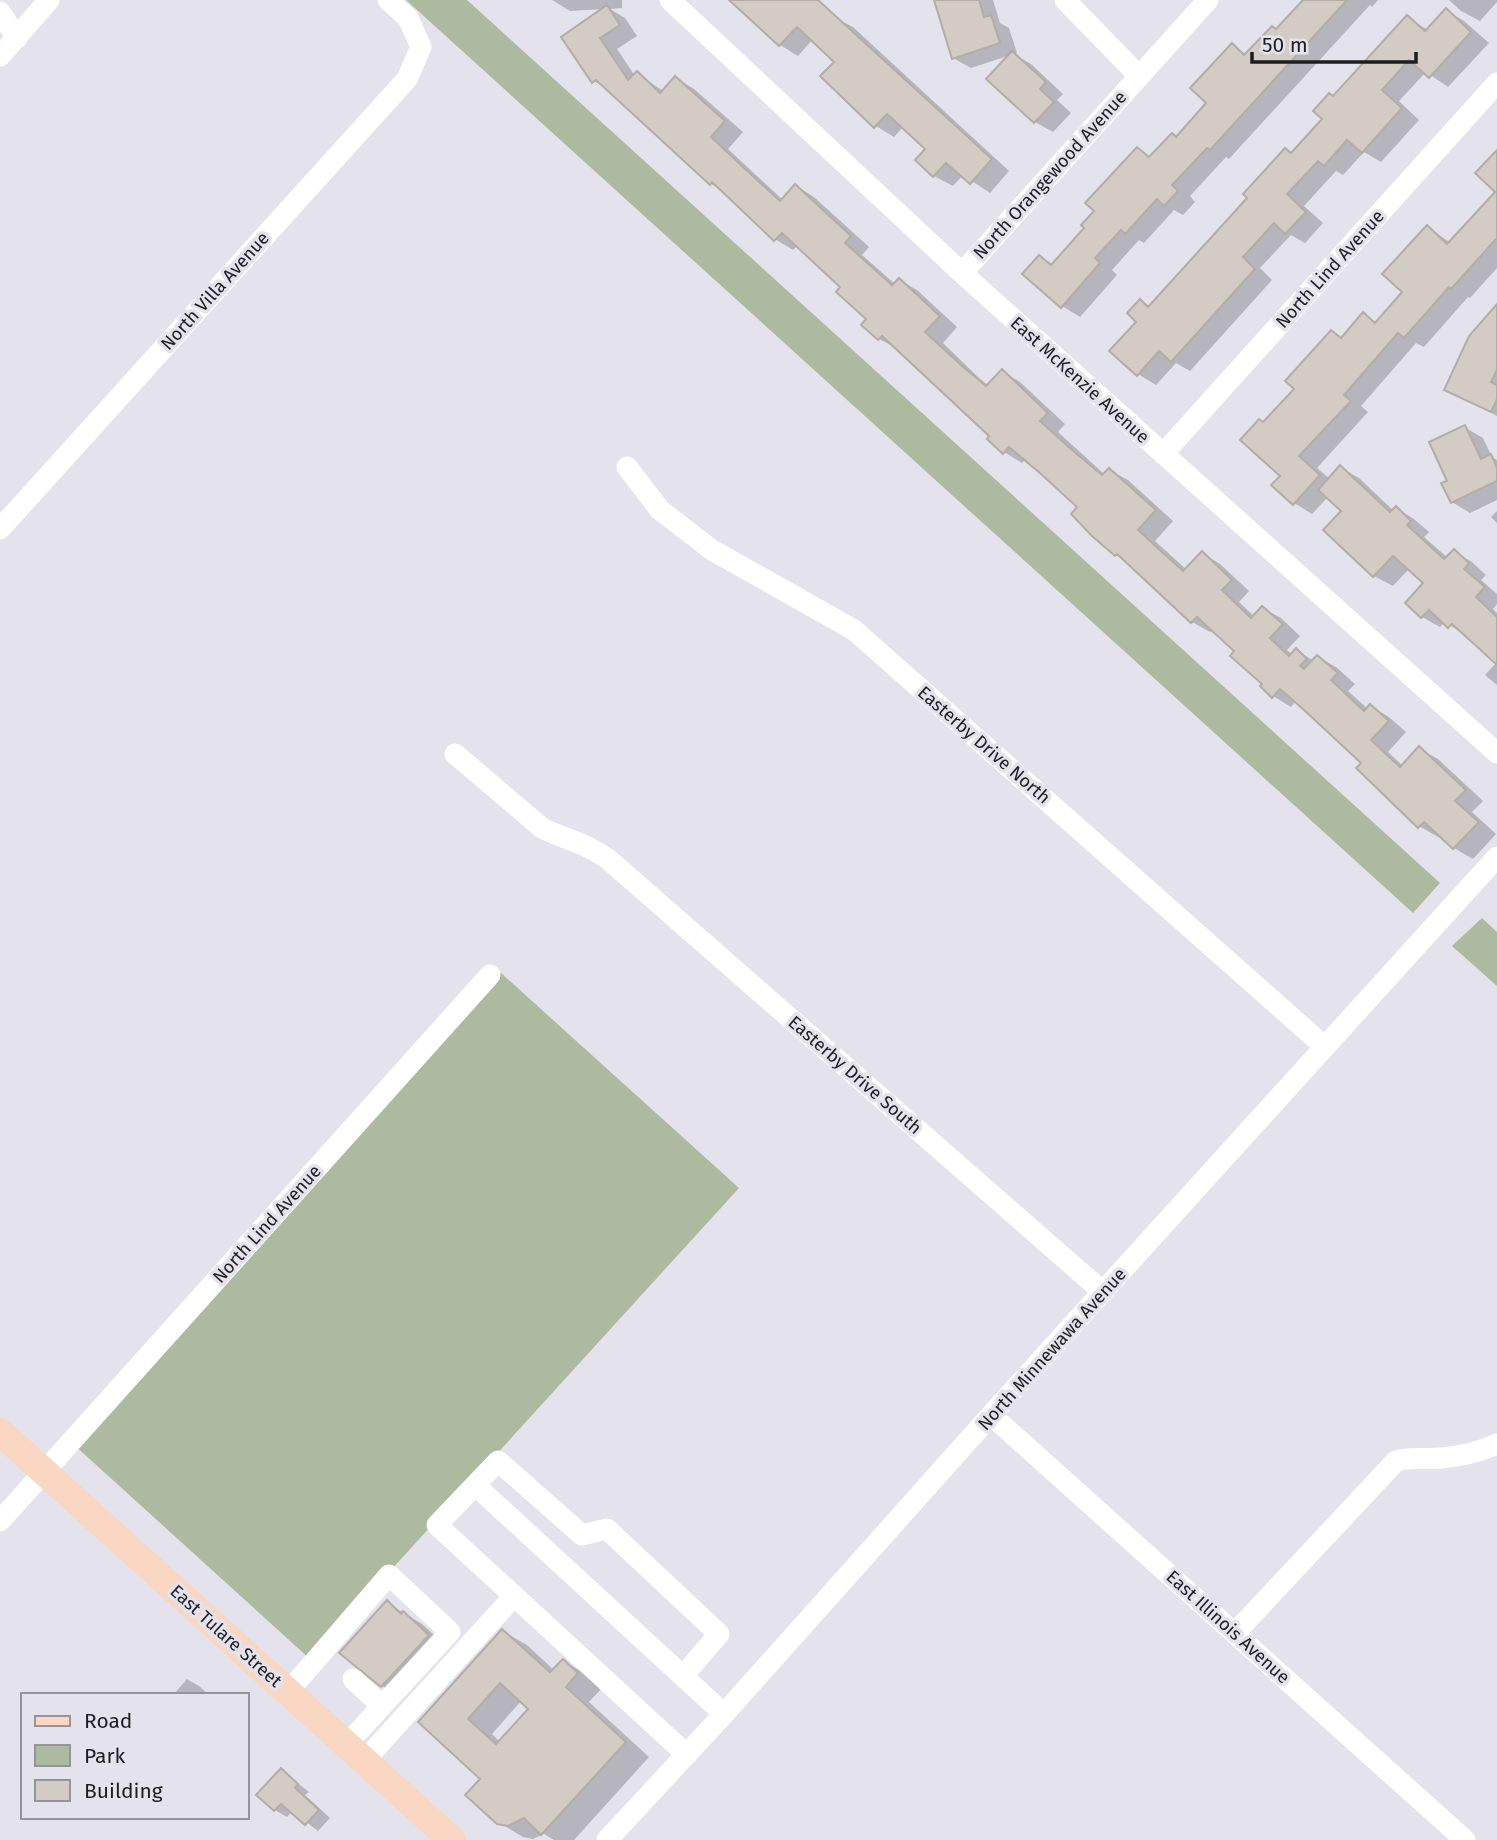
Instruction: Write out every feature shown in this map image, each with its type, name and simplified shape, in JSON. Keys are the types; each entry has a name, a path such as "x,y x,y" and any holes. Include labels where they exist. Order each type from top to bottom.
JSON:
{"main road":[{"name":"East Tulare Street","path":"0,1432 452,1840"}],"street":[{"path":"0,56 49,0"},
{"name":"North Villa Avenue","path":"5,515 407,79 421,47 408,18 388,0"},
{"name":"East McKenzie Avenue","path":"670,0 962,273 1497,754"},
{"name":"North Orangewood Avenue","path":"1065,0 1139,76"},
{"name":"North Orangewood Avenue","path":"962,273 1208,0"},
{"path":"0,12 17,38"},
{"name":"North Lind Avenue","path":"1163,454 1497,83"},
{"name":"Easterby Drive North","path":"627,467 660,510 712,550 854,630 1325,1047"},
{"name":"Easterby Drive South","path":"455,754 542,828 590,846 608,859 1103,1292"},
{"name":"North Minnewawa Avenue","path":"607,1840 687,1755 1497,857"},
{"name":"North Lind Avenue","path":"0,1521 490,975"},
{"name":"East Illinois Avenue","path":"991,1415 1465,1840"},
{"path":"1235,1633 1396,1461 1406,1457 1440,1458 1472,1453 1497,1444"},
{"path":"683,1675 719,1634 607,1529 582,1535 498,1461 437,1525 687,1755"},
{"path":"475,1485 724,1714"},
{"path":"288,1692 389,1575 450,1632 382,1706 355,1753"},
{"path":"355,1753 514,1595"},
{"path":"353,1679 382,1706"}],"green space":[{"path":"406,0 467,0 1440,883 1413,913"},
{"path":"1482,918 1497,932 1497,986 1452,946"},
{"path":"501,973 739,1188 310,1659 72,1443"}],"building":[{"path":"729,0 818,0 992,159 970,184 946,163 933,177 915,160 925,149 887,114 874,128 820,76 834,62 797,27 779,46"},
{"path":"934,0 979,0 984,17 991,15 1000,43 952,59"},
{"path":"1303,0 1347,0 1210,150 1207,148 1172,185 1178,191 1164,206 1157,199 1125,234 1121,230 1095,258 1100,263 1061,308 1022,274 1039,255 1051,265 1084,228 1081,225 1094,211 1085,203 1137,147 1149,157 1172,133 1176,137 1206,103 1190,88 1232,43 1244,55 1272,26 1276,29"},
{"path":"607,5 620,25 600,38 628,80 637,71 660,93 675,76 725,121 711,137 780,201 795,184 851,236 845,243 892,285 899,278 940,316 925,332 961,365 986,386 1002,369 1048,413 1040,421 1102,475 1109,468 1156,510 1138,530 1183,571 1202,551 1232,580 1222,590 1251,618 1262,606 1283,624 1270,638 1289,656 1296,648 1307,659 1300,666 1304,669 1317,655 1338,673 1331,680 1364,711 1370,704 1389,721 1371,740 1400,767 1419,746 1466,790 1455,801 1479,822 1453,849 1424,822 1418,828 1356,768 1361,763 1280,689 1272,698 1260,686 1262,684 1230,656 1234,651 1197,617 1191,623 1117,554 1115,556 1092,536 1071,514 1077,507 1041,474 1009,447 1003,454 987,439 989,436 882,336 878,340 861,325 866,319 836,292 840,287 782,233 774,241 712,182 710,185 596,80 592,83 561,37"},
{"path":"1446,8 1471,32 1429,78 1409,60 1382,90 1402,108 1362,153 1347,140 1324,166 1318,161 1287,194 1306,212 1285,234 1274,223 1243,257 1255,269 1171,362 1159,351 1137,376 1109,351 1136,322 1127,313 1140,299 1148,307 1247,198 1243,194 1285,148 1291,153 1322,119 1313,111 1329,93 1333,96 1407,15 1425,31"},
{"path":"1012,51 1046,82 1040,89 1054,102 1034,123 986,79"},
{"path":"1497,150 1497,238 1404,338 1398,333 1344,395 1351,401 1299,456 1320,475 1293,505 1271,485 1280,476 1240,440 1259,419 1263,422 1294,389 1285,381 1331,330 1341,338 1363,312 1375,323 1402,292 1382,274 1427,225 1447,244 1495,192 1475,173"},
{"path":"1497,304 1497,370 1491,382 1497,385 1497,399 1491,412 1444,390 1469,336"},
{"path":"1465,425 1481,459 1491,454 1497,468 1497,481 1451,503 1441,483 1447,481 1429,442"},
{"path":"1340,465 1390,512 1396,506 1411,521 1407,525 1444,559 1454,549 1469,563 1464,569 1485,587 1476,597 1497,617 1497,665 1452,624 1448,628 1429,610 1421,618 1405,603 1423,583 1393,556 1373,577 1323,530 1341,511 1318,490"},
{"path":"387,1600 429,1635 381,1687 339,1653"},
{"path":"502,1629 550,1672 563,1659 578,1673 566,1687 626,1742 541,1835 524,1818 508,1826 497,1824 465,1795 480,1779 418,1722","holes":["500,1683 528,1709 496,1744 468,1719"]},
{"path":"281,1768 298,1784 295,1788 319,1810 305,1825 281,1804 274,1811 256,1795"}]}
